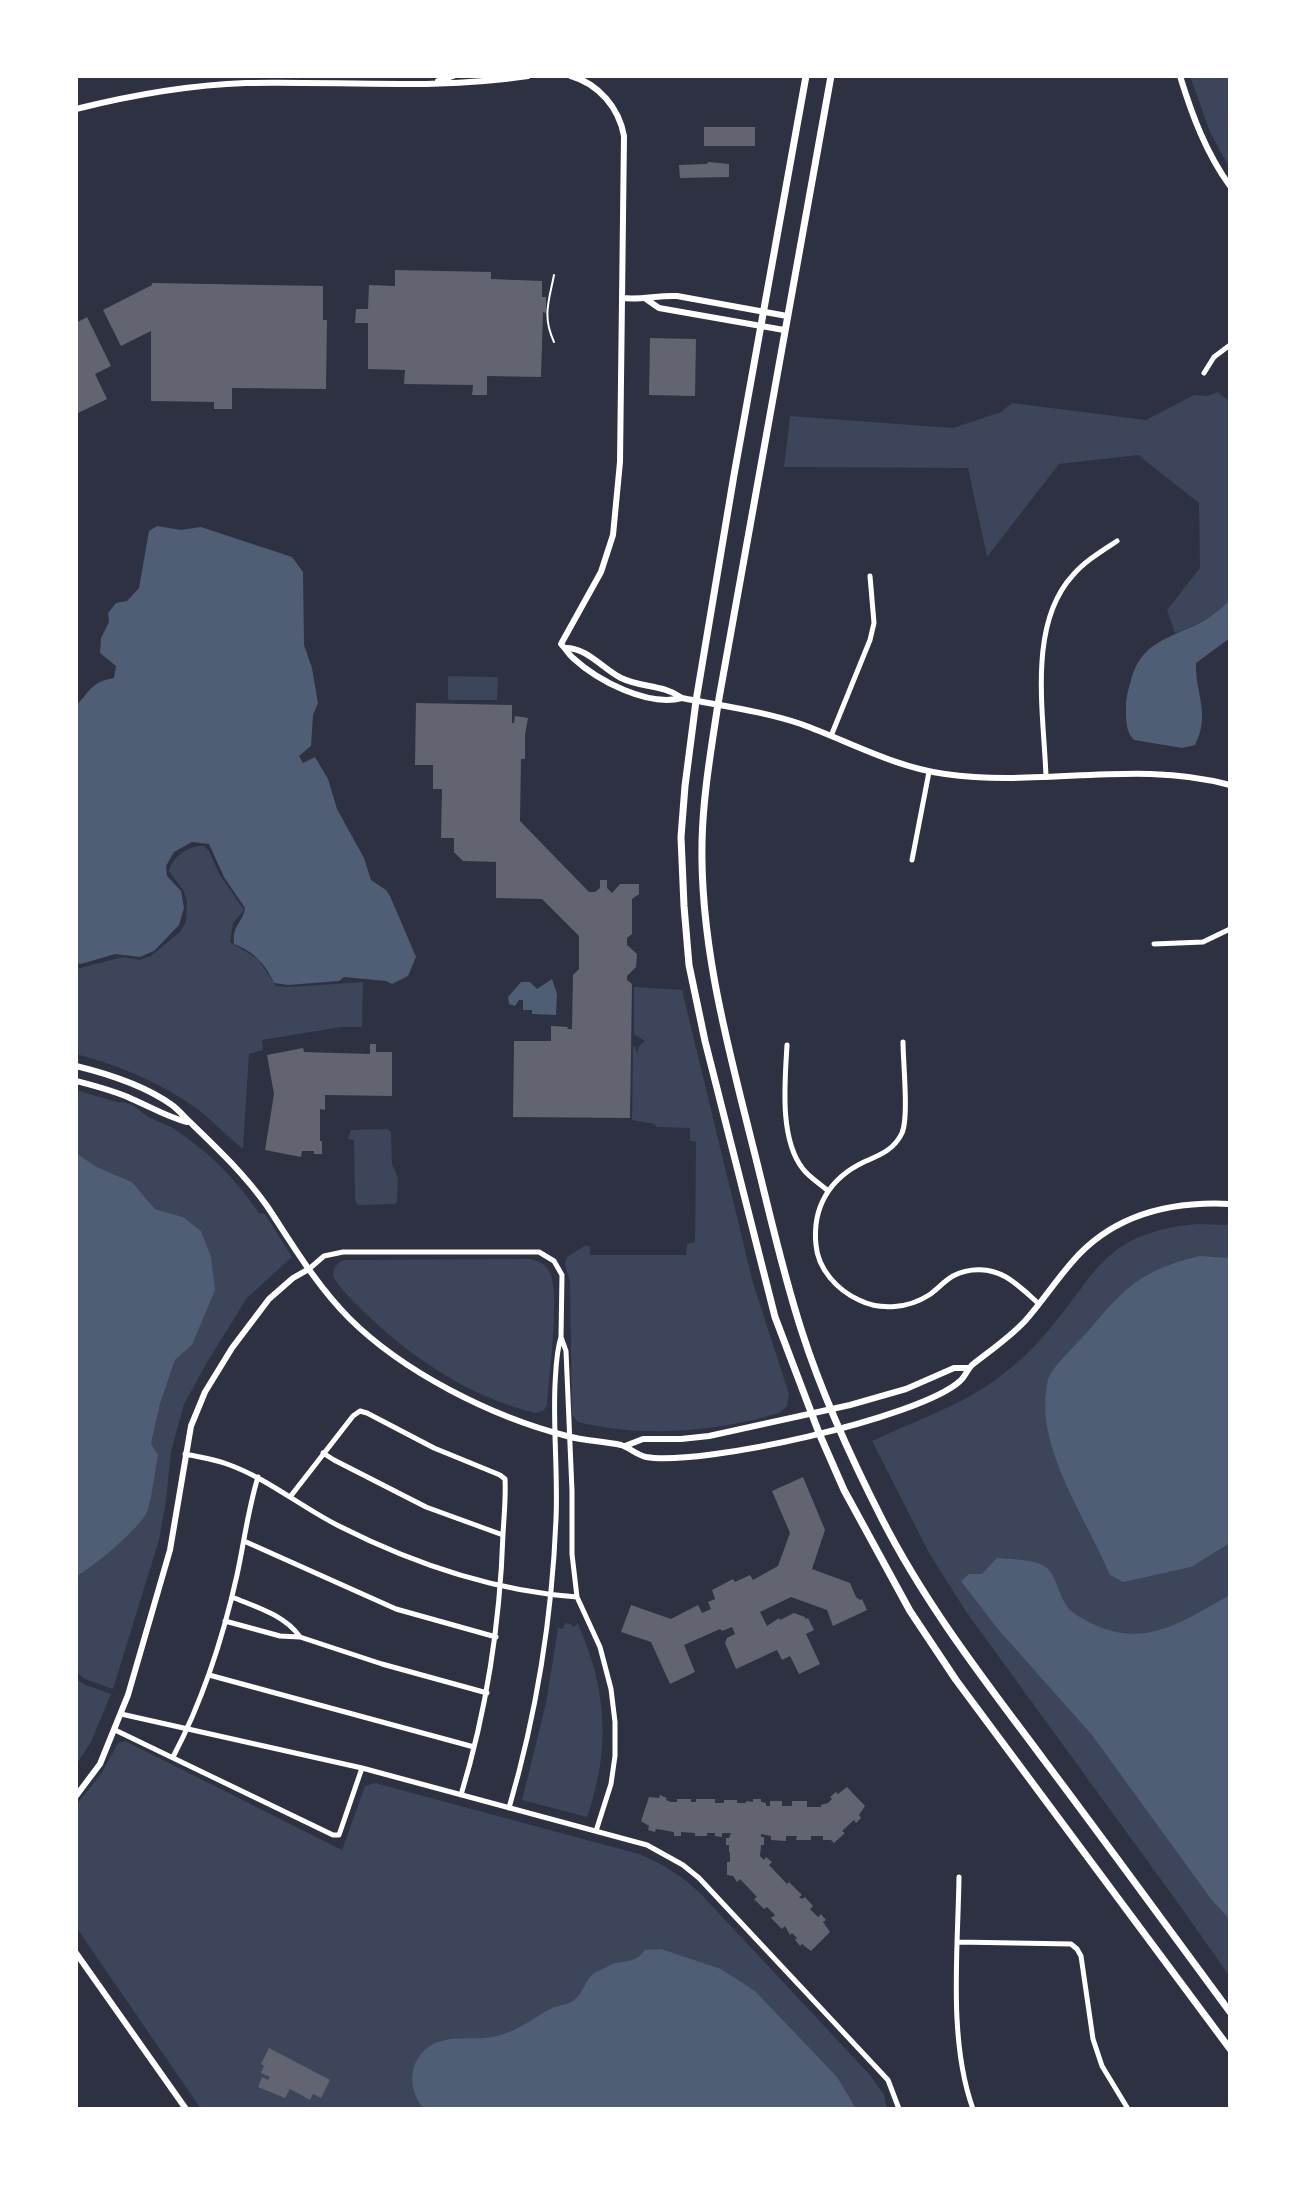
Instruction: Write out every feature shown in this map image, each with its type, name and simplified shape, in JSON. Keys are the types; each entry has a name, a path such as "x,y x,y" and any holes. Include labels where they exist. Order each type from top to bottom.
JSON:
{"main road":[{"path":"806,76 696,701 681,837 689,965 719,1100 767,1287 789,1357 844,1490 910,1611 956,1680 1230,2049"},
{"path":"831,76 708,773 702,841 704,893 720,1016 803,1336 840,1429 883,1521 958,1647 1230,2012"}],"street":[{"path":"430,83 453,76"},
{"path":"76,109 143,93 196,86 463,83 528,76"},
{"path":"571,76 589,83 611,104 622,127 625,146 623,298 620,462 613,535 601,572 563,646 576,648 623,679 670,690 682,698 776,716 929,772 977,778 1151,773 1184,775 1230,785"},
{"path":"1180,76 1205,143 1230,186"},
{"path":"623,298 677,296 787,316"},
{"path":"646,299 659,308 784,330"},
{"path":"1204,373 1214,357 1230,345"},
{"path":"1046,777 1042,672 1051,613 1063,587 1075,572 1117,541"},
{"path":"831,736 870,640 874,623 870,576"},
{"path":"912,860 929,772"},
{"path":"1154,944 1203,942 1230,929"},
{"path":"903,1042 905,1126 901,1136 894,1146 844,1173 827,1190 817,1212 817,1252 833,1282 863,1303 883,1307 915,1303 955,1275 973,1270 991,1270 1008,1278 1039,1304"},
{"path":"787,1045 785,1112 797,1161 827,1190"},
{"path":"76,1066 143,1089 174,1106 248,1180 321,1287 350,1318 412,1368 468,1399 555,1433 625,1446 643,1457 710,1455 840,1429 932,1398 962,1380 969,1368 1009,1338 1072,1261 1086,1247 1122,1223 1150,1211 1188,1203 1230,1204"},
{"path":"76,1081 190,1123"},
{"path":"76,1796 100,1764 115,1730 155,1607 180,1500 191,1426 205,1392 232,1348 269,1299 324,1256 343,1252 539,1252 554,1261 562,1275 561,1337 557,1352 554,1410 556,1518 552,1596 541,1680 509,1808"},
{"path":"561,1337 566,1351 572,1554 577,1597 600,1647 614,1712 615,1756 611,1784 596,1831"},
{"path":"625,1446 643,1439 709,1436 811,1414 892,1394 954,1368 969,1368"},
{"path":"290,1497 360,1411 505,1479 502,1586 496,1637 487,1693 461,1795"},
{"path":"323,1453 426,1507 503,1535"},
{"path":"185,1454 226,1463 258,1477 338,1526 417,1560 502,1586 552,1596 577,1597"},
{"path":"173,1757 188,1729 209,1675 232,1597 258,1477"},
{"path":"244,1541 396,1609 496,1637"},
{"path":"232,1597 286,1620 300,1637"},
{"path":"225,1621 280,1636 300,1637 487,1693"},
{"path":"209,1675 474,1747"},
{"path":"121,1714 362,1768 647,1845 683,1865 699,1878 888,2080 899,2109"},
{"path":"115,1730 333,1835 339,1835 362,1768"},
{"path":"959,1877 957,2024 973,2109"},
{"path":"958,1942 1071,1944 1077,1949 1081,1956 1093,2039 1102,2066 1128,2109"},
{"path":"76,1953 186,2109"}],"lane":[{"path":"554,275 547,297 547,325 554,342"}],"shaded area":[{"path":"1190,76 1230,76 1230,169 1210,132"},
{"path":"1218,392 1230,402 1230,600 1205,620 1175,633 1167,610 1200,568 1199,503 1138,455 1059,464 987,557 968,468 784,467 790,416 953,428 1001,412 1012,403 1146,420 1194,395 1208,396"},
{"path":"157,526 181,530 201,527 292,557 303,572 304,645 318,703 313,715 311,746 299,756 303,763 315,757 328,779 337,809 364,858 371,880 390,896 416,957 408,976 392,984 344,977 339,981 288,985 274,983 258,959 234,944 234,932 245,908 224,877 209,844 192,842 174,852 166,866 167,876 181,891 184,908 179,925 154,951 140,957 115,954 76,963 76,706 96,684 114,678 116,666 100,653 101,638 109,622 108,613 116,603 127,601 139,588 149,531"},
{"path":"1230,600 1230,638 1196,663 1202,723 1195,745 1182,748 1134,740 1126,719 1126,702 1140,660 1152,646 1195,626"},
{"path":"449,676 498,678 497,700 449,700"},
{"path":"204,846 209,851 220,875 244,910 233,923 230,942 258,959 276,986 363,982 362,1027 341,1027 262,1040 263,1050 249,1054 243,1149 196,1108 168,1090 123,1069 76,1054 76,967 123,957 140,960 151,956 180,932 186,922 187,901 169,871 180,854"},
{"path":"552,979 557,994 556,1015 532,1014 532,1010 523,1010 523,1000 515,1006 509,1004 508,997 521,982 530,982 537,989"},
{"path":"634,987 682,990 753,1283 789,1394 787,1406 779,1413 730,1425 679,1431 603,1427 578,1422 572,1415 567,1257 586,1245 590,1247 590,1255 686,1255 687,1244 695,1242 696,1142 690,1141 690,1128 656,1127 655,1124 632,1120 633,1047 637,1053 645,1041 634,1034"},
{"path":"76,1090 132,1105 199,1147 240,1187 259,1213 265,1214 292,1257 247,1298 184,1404 171,1452 159,1540 113,1689 85,1679 76,1672 76,1577 90,1568 147,1512 151,1444 160,1404 175,1360 192,1345 183,1217 155,1209 132,1182 97,1167 76,1153"},
{"path":"387,1129 391,1132 392,1164 398,1178 397,1202 358,1205 355,1200 354,1140 348,1139 351,1130"},
{"path":"76,1153 97,1167 132,1182 155,1209 183,1217 201,1231 211,1257 215,1290 192,1345 175,1360 160,1404 151,1444 158,1455 147,1512 126,1537 76,1577"},
{"path":"1197,1224 1230,1225 1230,1977 967,1613 929,1553 872,1441 954,1404 1008,1370 1042,1338 1112,1253 1138,1237"},
{"path":"1199,1256 1230,1258 1230,1543 1191,1567 1123,1582 1110,1575 1057,1462 1046,1415 1048,1381 1058,1364 1126,1290 1164,1267"},
{"path":"530,1259 542,1263 548,1270 554,1298 547,1405 536,1413 464,1386 420,1359 361,1309 333,1276 336,1265 346,1260"},
{"path":"997,1558 1040,1564 1050,1571 1066,1605 1074,1613 1111,1631 1129,1634 1163,1629 1230,1595 1230,1920 1211,1899 1092,1735 997,1628 961,1581 969,1574 982,1574"},
{"path":"565,1623 573,1627 578,1624 588,1648 600,1696 600,1767 587,1817 522,1800 546,1703 558,1628 563,1629"},
{"path":"76,1679 111,1694 91,1742 76,1765"},
{"path":"125,1741 342,1850 365,1786 375,1783 648,1858 679,1876 701,1894 870,2075 884,2095 887,2109 201,2109 76,1927 76,1805 101,1774 118,1743"},
{"path":"661,1949 721,1969 755,1991 837,2077 856,2109 424,2109 419,2102 413,2087 413,2071 426,2049 451,2039 488,2038 512,2031 552,2008 574,2000 596,1972 635,1959 645,1950"}],"building":[{"path":"704,127 755,127 755,146 704,146"},
{"path":"708,162 729,164 729,177 680,178 679,165"},
{"path":"395,270 491,272 491,279 542,281 546,313 543,312 541,377 487,376 487,395 472,395 473,385 404,384 405,370 368,369 368,323 355,323 356,309 368,309 369,285 395,286"},
{"path":"152,283 323,286 323,320 327,320 326,389 232,388 232,409 214,409 214,402 151,401 151,331 121,346 103,310"},
{"path":"87,317 111,366 95,374 107,399 76,414 76,323"},
{"path":"650,338 696,339 695,396 649,395"},
{"path":"416,703 512,705 512,723 515,716 528,718 525,759 521,759 520,821 589,892 600,888 600,880 607,880 607,888 612,893 620,884 639,884 639,894 632,899 632,934 627,938 627,945 637,954 636,967 627,976 632,984 630,1118 513,1117 514,1041 551,1041 551,1026 572,1029 573,975 579,969 579,936 542,899 496,898 496,862 463,861 454,852 454,838 441,838 442,789 433,789 433,765 415,765"},
{"path":"370,1044 376,1044 376,1052 392,1052 392,1096 325,1095 325,1110 320,1109 322,1154 302,1151 301,1157 265,1150 274,1094 267,1055 303,1048 304,1052 370,1054"},
{"path":"803,1477 825,1530 812,1569 850,1583 867,1610 833,1626 827,1610 791,1597 760,1612 767,1626 794,1613 808,1618 814,1630 806,1634 820,1664 799,1674 790,1656 782,1660 777,1650 736,1669 725,1643 735,1634 732,1627 684,1645 695,1672 670,1684 651,1642 621,1632 631,1605 671,1619 698,1605 702,1613 711,1609 708,1602 715,1599 712,1590 733,1579 735,1582 750,1575 753,1580 778,1566 790,1533 772,1491"},
{"path":"847,1787 865,1806 859,1815 861,1818 842,1831 845,1833 834,1843 823,1840 823,1836 796,1840 797,1836 786,1836 786,1841 771,1840 771,1836 761,1834 764,1845 761,1845 760,1856 772,1862 769,1865 802,1895 799,1897 805,1897 818,1917 821,1914 826,1920 823,1922 830,1932 811,1951 802,1944 800,1946 785,1926 782,1929 771,1918 775,1915 754,1899 757,1897 740,1879 737,1882 733,1876 727,1875 730,1852 726,1838 731,1833 722,1833 722,1837 715,1836 715,1833 695,1836 695,1833 681,1832 681,1836 674,1836 674,1832 648,1830 649,1826 641,1821 649,1797 659,1798 660,1795 671,1802 677,1802 677,1799 696,1802 696,1799 715,1799 715,1803 737,1800 737,1803 746,1803 761,1799 766,1806 770,1806 770,1801 782,1801 782,1806 792,1806 792,1801 807,1801 807,1807 821,1807 836,1792 838,1794"},
{"path":"269,2048 330,2080 321,2098 313,2094 310,2100 290,2089 285,2098 258,2087 262,2077 268,2080 270,2077 261,2073 264,2066 261,2064"}]}
